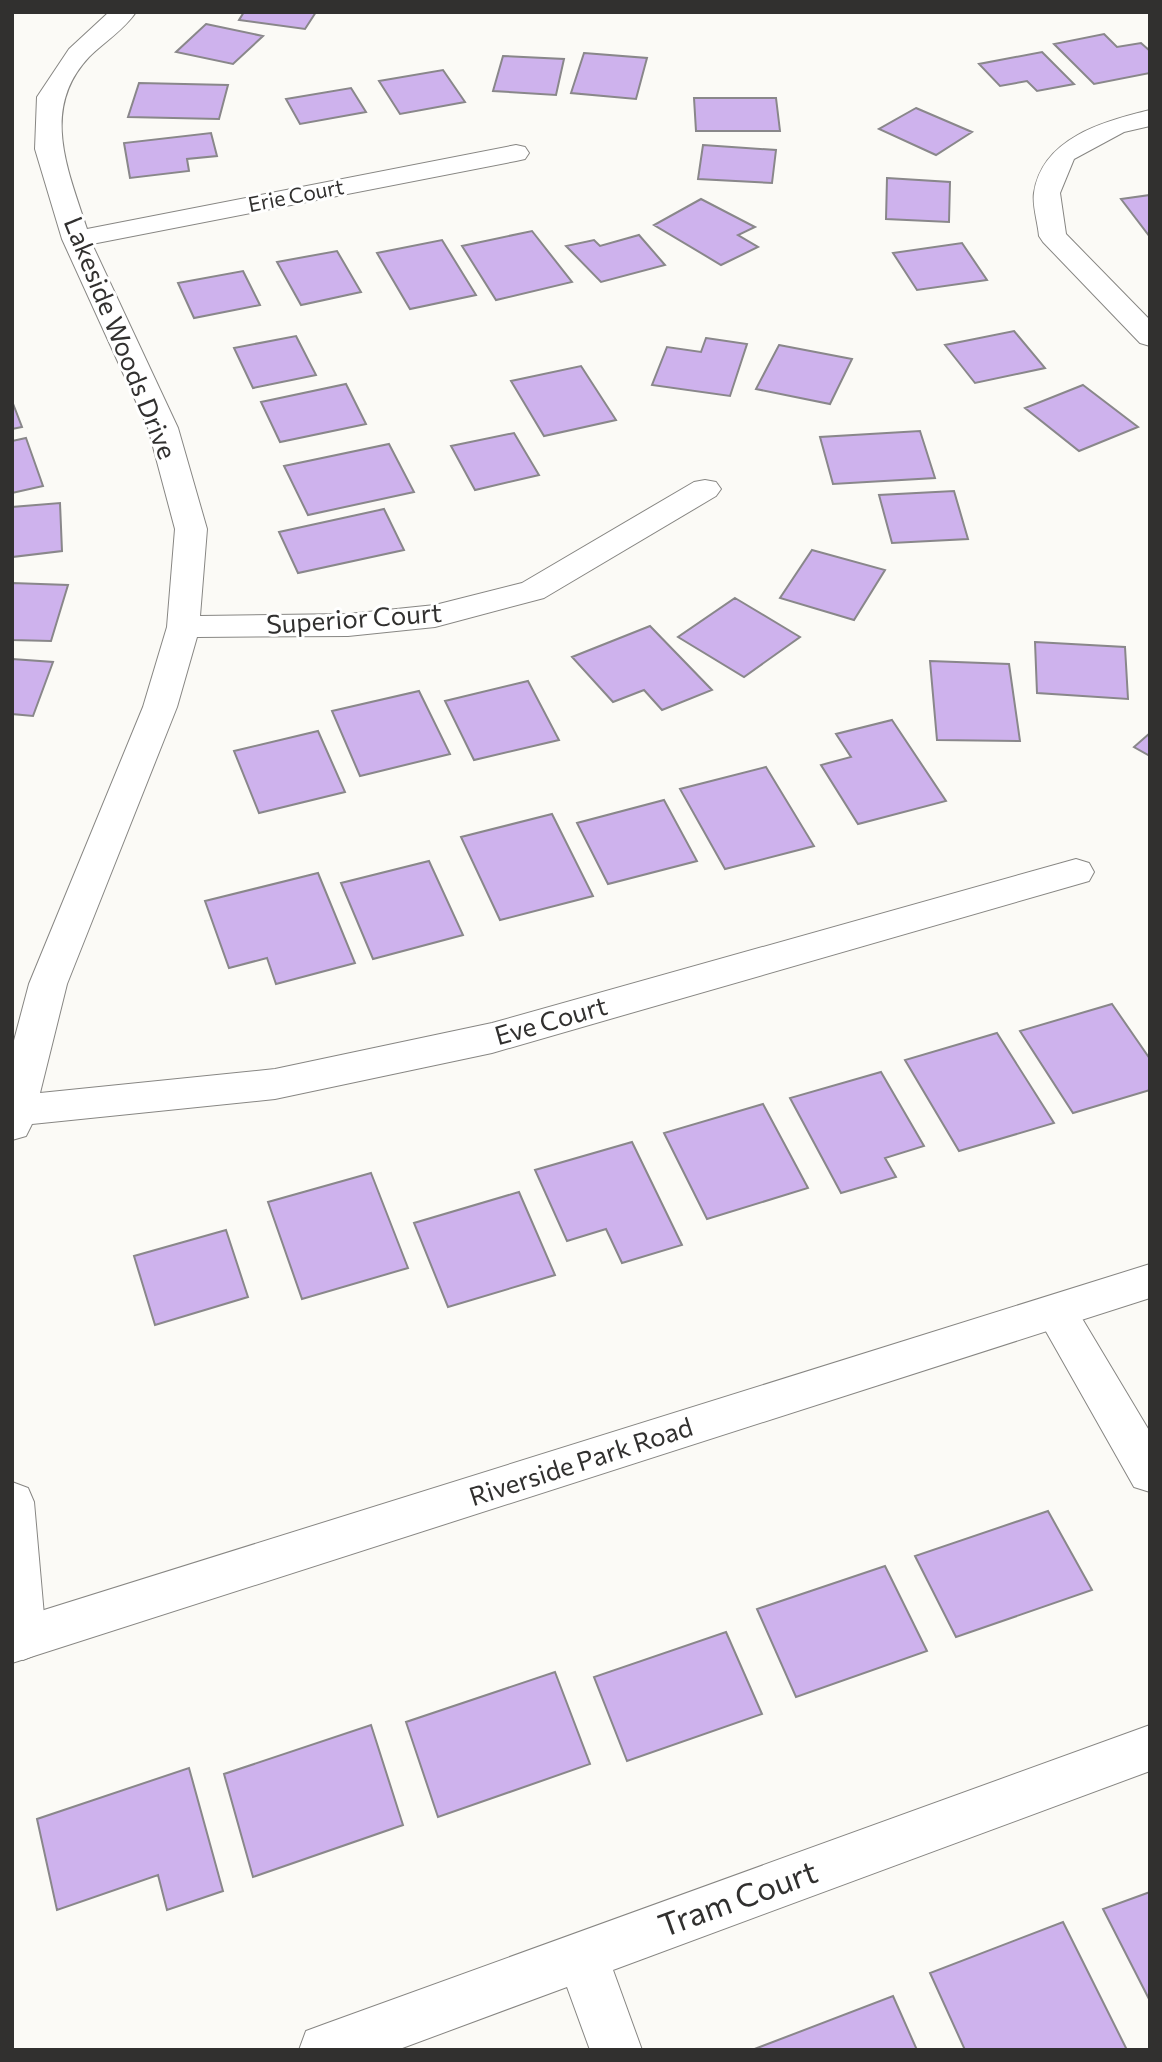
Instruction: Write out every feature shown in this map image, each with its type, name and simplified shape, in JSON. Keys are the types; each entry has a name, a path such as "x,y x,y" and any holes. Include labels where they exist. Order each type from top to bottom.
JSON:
{"street":[{"name":"Lakeside Woods Drive","path":"13,1118 48,985 160,707 183,627 191,529 163,428 76,239 48,149 50,97 78,54 124,12"},
{"path":"1150,118 1115,126 1063,155 1047,193 1053,236 1150,337"},
{"name":"Erie Court","path":"76,239 516,153"},
{"name":"Superior Court","path":"183,627 348,625 435,617 533,591 705,489"},
{"name":"Eve Court","path":"13,1118 275,1084 492,1038 1076,873"},
{"name":"Riverside Park Road","path":"18,1640 1150,1281"},
{"path":"1056,1312 1150,1473"},
{"path":"12,1502 18,1640"},
{"name":"Tram Court","path":"325,2050 1150,1748"},
{"path":"582,1956 616,2050"}],"building":[{"path":"244,12 316,12 305,29 239,20"},
{"path":"206,24 263,36 233,64 176,52"},
{"path":"1104,34 1117,47 1141,43 1150,51 1150,73 1094,84 1054,44"},
{"path":"1042,52 1074,84 1037,91 1027,81 1000,86 979,64"},
{"path":"584,53 647,58 636,99 571,93"},
{"path":"503,56 564,59 556,95 493,91"},
{"path":"443,70 465,102 400,114 379,81"},
{"path":"139,83 228,85 219,119 128,117"},
{"path":"351,88 366,112 300,124 286,99"},
{"path":"694,98 776,98 780,131 696,131"},
{"path":"916,108 972,132 936,155 879,129"},
{"path":"211,133 217,156 187,159 189,171 130,178 124,143"},
{"path":"703,145 776,150 772,183 698,179"},
{"path":"887,178 950,182 949,222 886,219"},
{"path":"1150,195 1150,237 1121,199"},
{"path":"701,199 755,227 738,235 758,247 721,265 654,225"},
{"path":"532,231 572,282 496,300 462,246"},
{"path":"639,235 665,265 601,282 566,246 594,240 600,246"},
{"path":"442,240 476,295 410,309 377,253"},
{"path":"962,243 987,280 917,290 893,253"},
{"path":"337,251 361,292 301,305 277,262"},
{"path":"243,271 260,305 194,318 178,283"},
{"path":"1014,331 1045,368 975,383 945,345"},
{"path":"296,336 316,375 253,388 234,348"},
{"path":"706,338 747,344 730,396 652,385 667,347 701,352"},
{"path":"779,345 852,359 830,404 756,389"},
{"path":"581,366 616,420 544,436 511,381"},
{"path":"346,384 366,424 280,442 261,402"},
{"path":"1083,385 1138,427 1079,451 1025,408"},
{"path":"12,401 22,427 12,429"},
{"path":"920,431 935,478 833,484 820,437"},
{"path":"514,433 539,475 475,490 451,446"},
{"path":"26,438 43,486 12,493 12,441"},
{"path":"389,444 414,492 308,515 284,466"},
{"path":"954,491 968,539 892,543 879,495"},
{"path":"60,503 62,551 12,557 12,507"},
{"path":"384,509 404,550 298,573 279,532"},
{"path":"812,550 885,570 854,620 780,598"},
{"path":"12,583 68,585 51,641 12,640"},
{"path":"735,598 800,637 744,677 678,637"},
{"path":"650,626 712,690 662,710 644,690 613,702 572,657"},
{"path":"1035,642 1125,647 1128,699 1037,693"},
{"path":"12,659 53,662 33,716 12,714"},
{"path":"930,661 1009,664 1020,741 937,740"},
{"path":"528,681 559,740 474,760 445,701"},
{"path":"419,691 450,754 360,776 332,711"},
{"path":"892,720 946,801 858,824 821,765 851,757 836,734"},
{"path":"318,731 345,792 259,813 234,751"},
{"path":"1150,733 1150,756 1134,747"},
{"path":"766,767 814,846 725,869 680,789"},
{"path":"664,800 697,861 608,884 577,823"},
{"path":"552,814 593,896 500,920 461,837"},
{"path":"429,861 463,935 373,959 341,883"},
{"path":"318,873 355,963 276,984 267,958 229,968 205,901"},
{"path":"1112,1004 1150,1059 1150,1090 1073,1113 1020,1031"},
{"path":"997,1033 1054,1123 959,1151 905,1060"},
{"path":"881,1072 924,1146 885,1158 896,1177 841,1193 790,1098"},
{"path":"763,1104 808,1188 707,1219 664,1133"},
{"path":"632,1142 682,1245 622,1263 606,1229 567,1241 535,1170"},
{"path":"371,1173 408,1268 302,1299 268,1202"},
{"path":"519,1192 555,1275 448,1307 414,1223"},
{"path":"226,1230 248,1297 155,1325 134,1256"},
{"path":"1048,1511 1092,1590 956,1637 915,1556"},
{"path":"885,1566 927,1651 796,1697 757,1609"},
{"path":"726,1632 762,1714 627,1761 594,1677"},
{"path":"555,1672 590,1764 438,1817 406,1722"},
{"path":"371,1725 403,1825 253,1877 224,1774"},
{"path":"189,1768 223,1891 167,1910 158,1875 57,1910 37,1819"},
{"path":"1150,1892 1150,2001 1103,1909"},
{"path":"1063,1922 1127,2050 965,2050 930,1973"},
{"path":"893,1996 917,2050 752,2050"}]}
